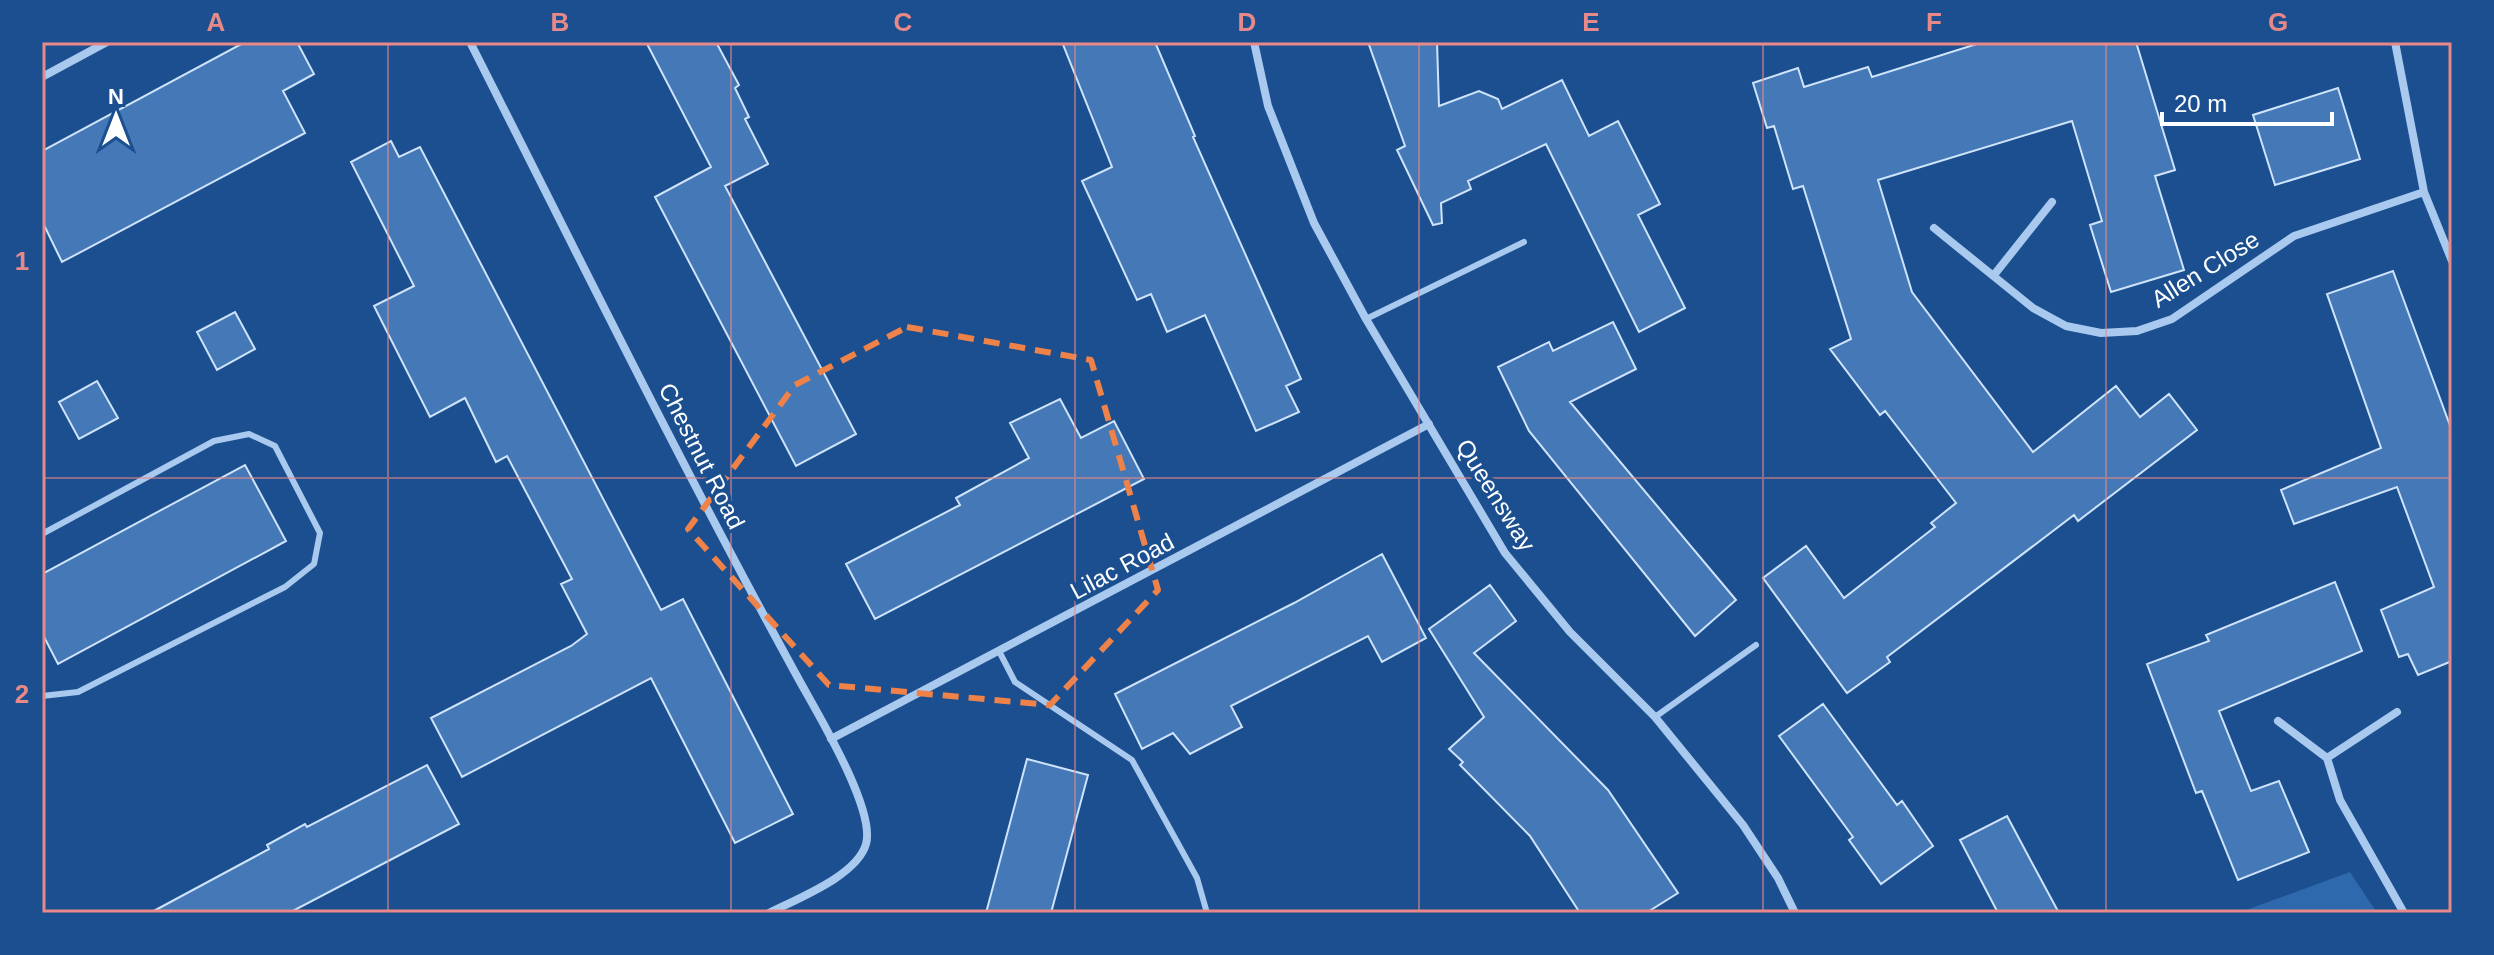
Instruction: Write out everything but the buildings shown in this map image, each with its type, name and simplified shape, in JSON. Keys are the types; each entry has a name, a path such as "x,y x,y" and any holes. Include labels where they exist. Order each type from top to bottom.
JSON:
{"street":[{"path":"42,77 107,42"},
{"name":"Chestnut Road","path":"470,42 723,541 831,739 861,803 866,845 856,862 832,880 769,913"},
{"name":"Queensway","path":"1254,42 1268,106 1314,223 1366,319 1505,553 1570,632 1655,717 1743,825 1778,878 1795,913"},
{"path":"2395,42 2424,192 2452,261"},
{"name":"Allen Close","path":"1934,228 2033,308 2066,326 2101,333 2137,331 2172,319 2294,236 2424,192"},
{"path":"1994,275 2052,202"},
{"name":"Lilac Road","path":"831,739 1000,653 1429,424"},
{"path":"2327,758 2397,712"},
{"path":"2278,721 2327,758 2340,800 2404,913"}],"lane":[{"path":"1366,319 1524,242"},
{"path":"42,534 214,441 249,434 275,446 320,533 314,564 285,587 78,692 42,696"},
{"path":"1655,717 1756,645"},
{"path":"1000,653 1015,682 1132,760 1197,878 1207,913"}],"highlighted area":[{"path":"907,327 1091,360 1158,590 1050,705 829,685 688,529 795,385"}],"shaded area":[{"path":"2350,872 2377,913 2238,913"}]}
